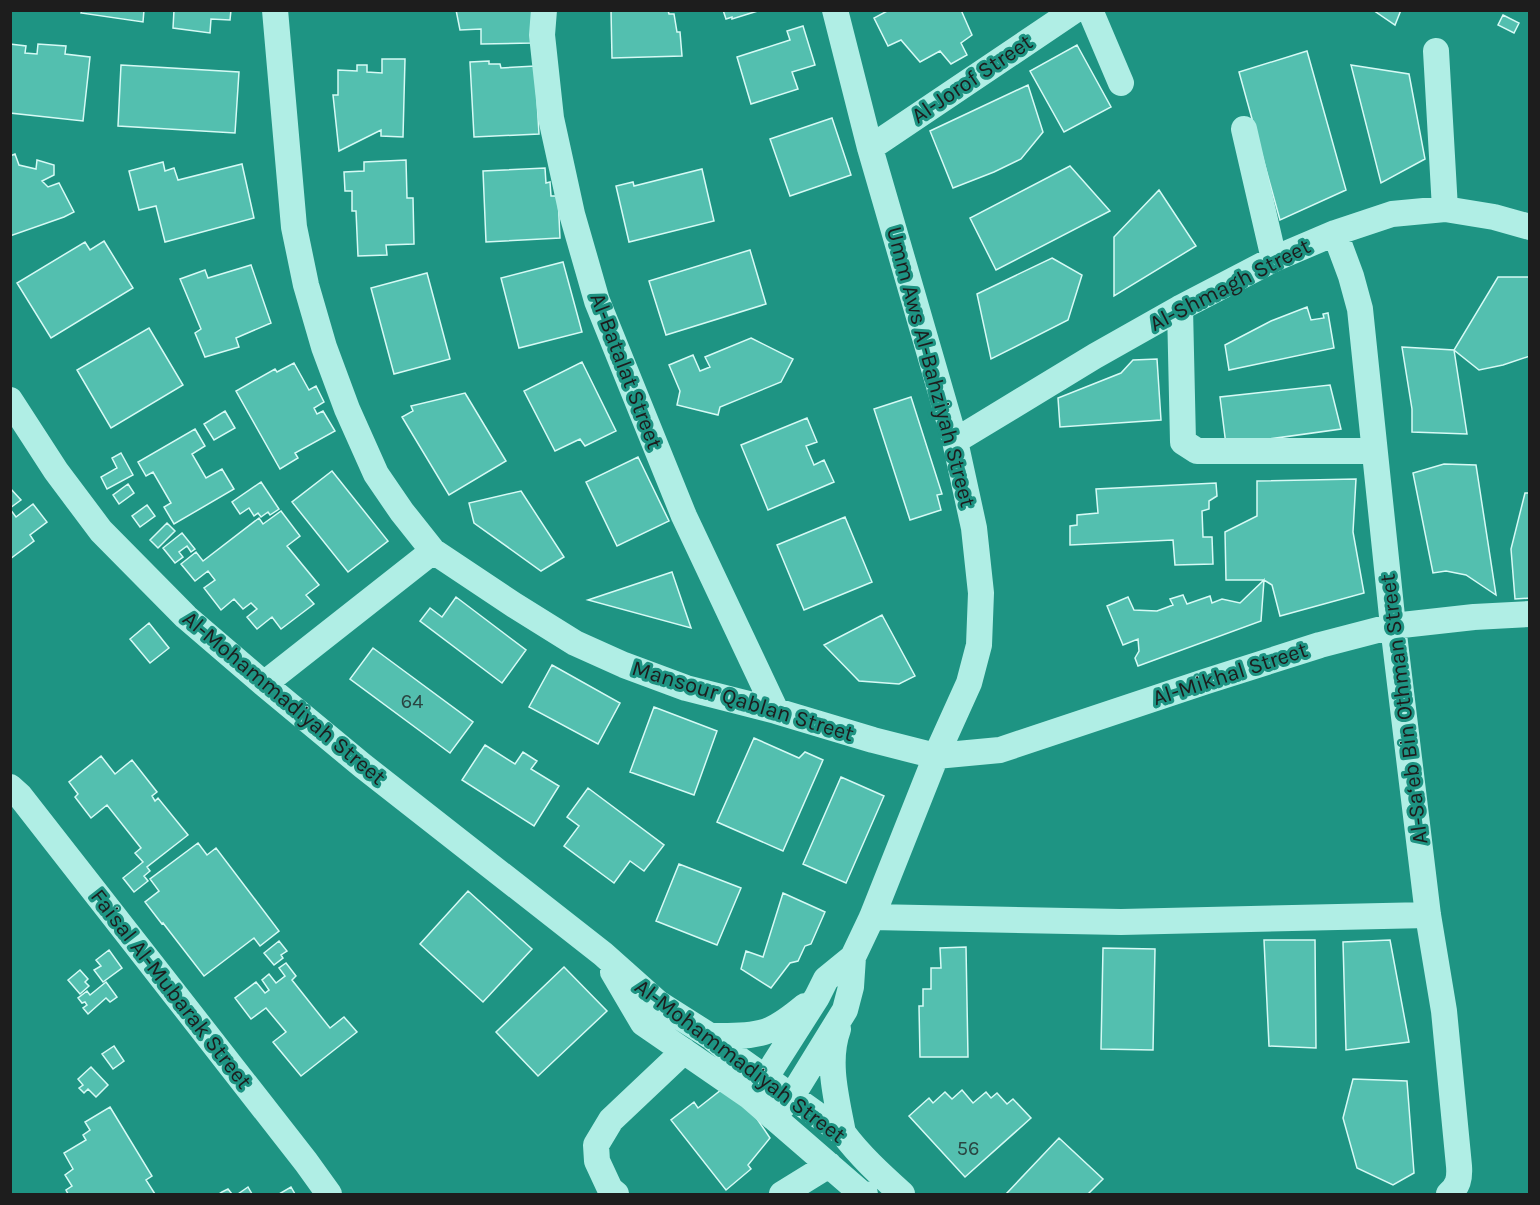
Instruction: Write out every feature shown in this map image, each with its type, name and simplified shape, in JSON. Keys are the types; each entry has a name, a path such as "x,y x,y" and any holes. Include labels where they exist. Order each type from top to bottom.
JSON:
{"street":[{"name":"Mansour Qablan Street","path":"275,10 294,227 306,285 324,347 347,409 376,474 402,512 433,550 575,643 624,665 686,688 936,756"},
{"name":"Al-Batalat Street","path":"544,10 542,35 551,118 572,214 597,301 684,516 776,711"},
{"name":"Umm Aws Al-Bahziyah Street","path":"773,1117 792,1096 845,1010 851,987 853,957 872,917 936,756 969,683 979,645 981,593 974,528 956,441 870,148 835,10"},
{"name":"Al-Jorof Street","path":"870,148 1074,10"},
{"path":"1090,10 1121,83"},
{"path":"1436,51 1445,209"},
{"path":"1244,129 1274,260"},
{"name":"Al-Shmagh Street","path":"956,441 1095,356 1180,308 1274,260 1335,233 1392,214 1445,209 1494,217 1530,227"},
{"name":"Al-Sa‘eb Bin Othman Street","path":"1335,233 1360,309 1393,626 1428,915 1444,1011 1460,1177 1456,1192"},
{"path":"1180,308 1183,442 1197,451 1374,451"},
{"name":"Al-Mohammadiyah Street","path":"10,400 56,471 102,531 186,617 363,766 603,954 658,1003 710,1036 843,1133 880,1174 902,1194"},
{"path":"264,684 433,550"},
{"name":"Al-Mikhal Street","path":"936,756 1000,750 1320,645 1393,626 1530,614"},
{"name":"Faisal Al-Mubarak Street","path":"10,787 20,796 329,1194"},
{"path":"872,917 1121,922 1428,915"},
{"name":"Al-Mohammadiyah Street","path":"603,954 643,1023 749,1096 861,1193 865,1194"},
{"name":"Umm Aws Al-Bahziyah Street","path":"749,1096 766,1077 826,979 853,957"},
{"path":"710,1036 754,1034 769,1030 817,997"},
{"path":"843,1133 833,1068 836,1034 845,1010"},
{"path":"616,1194 610,1189 597,1161 596,1145 611,1120 684,1051"},
{"path":"782,1194 829,1165"}],"building":[{"path":"82,10 144,10 143,22 81,13"},
{"path":"174,10 231,10 230,20 211,19 210,33 173,28"},
{"path":"456,10 536,10 532,43 481,44 481,29 460,30"},
{"path":"611,10 668,10 669,14 674,14 677,32 680,32 682,56 612,58"},
{"path":"723,10 761,10 726,19"},
{"path":"889,10 961,10 972,35 961,43 967,55 951,64 940,51 920,62 901,40 888,46 874,18"},
{"path":"1373,10 1401,10 1395,25"},
{"path":"1503,15 1519,23 1514,33 1498,25"},
{"path":"803,26 815,65 792,72 798,89 751,104 737,57 790,40 787,31"},
{"path":"10,44 26,46 25,53 37,54 38,44 66,46 65,54 90,57 83,121 10,113"},
{"path":"1077,45 1111,107 1064,132 1030,71"},
{"path":"1307,51 1346,190 1280,220 1239,72"},
{"path":"382,59 405,59 403,137 381,136 381,130 339,151 333,95 338,95 338,70 357,71 357,65 367,65 367,72 382,73"},
{"path":"489,61 489,64 500,64 501,68 535,66 539,134 474,137 470,62"},
{"path":"121,65 239,72 235,133 118,126"},
{"path":"1351,65 1409,74 1425,159 1381,183"},
{"path":"1028,85 1043,132 1021,159 953,188 930,131"},
{"path":"832,118 851,175 790,196 770,139"},
{"path":"15,154 19,165 36,169 37,160 54,165 54,175 42,181 48,187 59,183 74,212 10,236 10,156"},
{"path":"406,160 407,198 413,198 414,244 386,245 387,255 358,256 356,211 352,211 352,191 345,191 344,172 364,171 364,162"},
{"path":"163,162 165,171 174,168 178,180 242,164 254,218 165,242 156,206 139,210 129,171"},
{"path":"1070,166 1110,211 996,270 970,218"},
{"path":"545,168 546,183 550,182 551,196 558,196 560,238 486,242 483,171"},
{"path":"702,169 714,221 629,242 616,186 633,182 634,186"},
{"path":"1159,190 1196,246 1114,296 1114,237"},
{"path":"104,241 133,288 51,338 17,283 85,242 90,250"},
{"path":"750,250 766,304 666,335 649,281"},
{"path":"1052,258 1082,275 1068,320 991,359 977,294"},
{"path":"563,262 582,332 519,348 501,278"},
{"path":"251,265 271,323 236,338 239,347 205,357 195,333 201,329 180,279 205,270 208,278"},
{"path":"427,273 450,359 394,374 371,288"},
{"path":"1498,277 1530,277 1530,356 1479,370 1454,350"},
{"path":"1307,307 1311,320 1324,318 1323,314 1328,313 1334,348 1229,370 1225,345 1271,321"},
{"path":"149,328 183,385 111,428 77,370"},
{"path":"751,338 793,359 781,382 720,407 718,415 677,405 680,391 669,365 693,355 700,371 710,367 705,357"},
{"path":"1402,347 1454,350 1467,434 1412,432 1412,409"},
{"path":"1157,359 1161,420 1060,427 1058,398 1121,373 1133,360"},
{"path":"582,362 616,431 585,446 580,439 555,451 524,391"},
{"path":"294,363 309,390 316,386 324,402 314,408 317,414 323,411 335,431 295,453 298,458 280,469 236,391 275,369 277,372"},
{"path":"1330,385 1341,429 1226,445 1220,397"},
{"path":"465,393 506,461 449,495 402,417 413,411 411,406"},
{"path":"911,397 942,494 937,495 941,510 910,520 874,409"},
{"path":"225,411 235,428 214,440 204,424"},
{"path":"807,418 817,442 806,446 814,465 824,460 834,482 768,510 741,445"},
{"path":"195,429 205,446 192,454 206,478 222,469 234,489 174,524 164,507 171,503 153,472 146,476 138,462"},
{"path":"121,453 133,475 107,489 101,477 117,468 112,458"},
{"path":"638,457 669,521 617,546 586,482"},
{"path":"1444,464 1476,465 1496,595 1466,575 1446,571 1433,573 1413,473"},
{"path":"332,471 388,541 348,572 292,502"},
{"path":"1356,479 1353,532 1364,593 1280,616 1272,585 1264,580 1226,580 1225,532 1257,516 1257,481"},
{"path":"261,482 279,509 270,515 268,512 261,517 258,513 254,516 249,508 240,514 232,502"},
{"path":"1216,483 1217,496 1209,501 1209,509 1202,511 1203,537 1212,537 1213,564 1175,565 1173,540 1070,545 1070,526 1077,525 1077,515 1098,513 1096,489"},
{"path":"128,484 134,493 119,504 113,495"},
{"path":"10,488 21,500 10,508"},
{"path":"521,491 564,557 541,571 474,523 469,503"},
{"path":"1525,493 1530,493 1530,598 1515,599 1511,549"},
{"path":"33,504 47,522 30,535 34,541 10,559 10,509 16,517"},
{"path":"147,505 155,516 140,527 132,516"},
{"path":"281,511 300,536 287,546 319,585 306,595 314,604 281,629 272,617 257,629 247,617 257,609 251,603 243,609 234,599 221,610 204,588 215,580 208,571 195,581 181,564 196,552 203,561 259,518 263,524"},
{"path":"845,517 872,582 804,610 777,545"},
{"path":"167,523 175,531 158,548 150,540"},
{"path":"182,533 195,549 191,552 187,546 179,552 183,557 175,563 163,548"},
{"path":"672,572 691,628 588,600"},
{"path":"1264,580 1261,621 1138,666 1135,658 1139,651 1138,639 1123,645 1107,606 1128,597 1134,610 1157,611 1173,605 1170,599 1183,595 1187,604 1210,596 1212,603 1222,599 1240,603"},
{"path":"456,597 526,650 502,683 420,621 430,608 442,617"},
{"path":"882,615 915,676 899,684 859,681 824,645"},
{"path":"149,623 169,648 150,663 130,639"},
{"path":"373,648 473,722 450,753 350,679"},
{"path":"552,665 620,703 598,744 529,707"},
{"path":"654,707 717,731 694,795 630,772"},
{"path":"754,738 799,758 805,752 823,760 783,851 717,822"},
{"path":"485,745 515,764 523,752 537,761 531,769 559,786 534,826 462,780"},
{"path":"101,756 115,774 132,760 157,792 152,796 155,801 158,798 188,835 147,867 150,871 144,876 148,881 134,892 123,878 143,862 135,853 141,848 107,805 91,818 75,797 78,794 69,782"},
{"path":"841,777 884,796 846,883 803,864"},
{"path":"588,788 664,845 644,871 630,861 614,883 564,846 579,826 567,817"},
{"path":"198,843 207,855 216,848 279,931 260,946 254,938 204,976 145,902 159,891 150,879"},
{"path":"679,864 741,888 717,945 656,921"},
{"path":"468,891 532,949 483,1002 420,944"},
{"path":"783,893 825,912 811,944 805,946 798,961 790,963 771,988 741,969 746,951 763,957"},
{"path":"1264,940 1315,940 1316,1048 1269,1046"},
{"path":"1390,940 1409,1042 1346,1050 1343,942"},
{"path":"279,941 287,951 281,955 283,958 274,965 264,953"},
{"path":"966,947 968,1057 920,1057 919,1006 923,1006 923,989 931,989 931,968 941,968 940,948"},
{"path":"1103,948 1155,949 1153,1050 1101,1049"},
{"path":"109,950 122,968 103,982 94,970 101,966 96,960"},
{"path":"286,963 296,976 292,980 330,1028 344,1017 357,1032 301,1076 273,1042 286,1032 266,1008 251,1019 235,998 256,982 265,993 269,990 262,980 269,974 276,983 285,976 279,968"},
{"path":"564,967 607,1011 538,1076 496,1032"},
{"path":"80,970 88,979 85,982 89,986 80,994 68,980"},
{"path":"106,982 117,997 110,1002 106,998 88,1014 83,1008 87,1005 78,998 87,991 90,995"},
{"path":"114,1046 124,1061 113,1069 102,1054"},
{"path":"91,1067 108,1085 96,1097 88,1089 84,1093 79,1088 83,1085 78,1079"},
{"path":"1353,1079 1407,1081 1414,1173 1393,1185 1357,1168 1343,1118"},
{"path":"721,1090 751,1110 770,1138 748,1165 751,1169 726,1190 671,1120 694,1102 698,1108"},
{"path":"962,1090 973,1103 986,1092 991,1098 997,1093 1007,1104 1013,1099 1031,1118 965,1177 909,1116 929,1098 933,1103 945,1092 952,1099"},
{"path":"110,1107 152,1176 146,1180 155,1194 68,1194 66,1190 72,1186 65,1175 73,1169 64,1153 86,1140 83,1135 90,1130 85,1122"},
{"path":"1059,1138 1103,1179 1088,1194 1006,1194"},
{"path":"248,1187 252,1194 238,1194"},
{"path":"291,1187 295,1194 279,1194"},
{"path":"228,1189 232,1194 219,1194 222,1192"}]}
